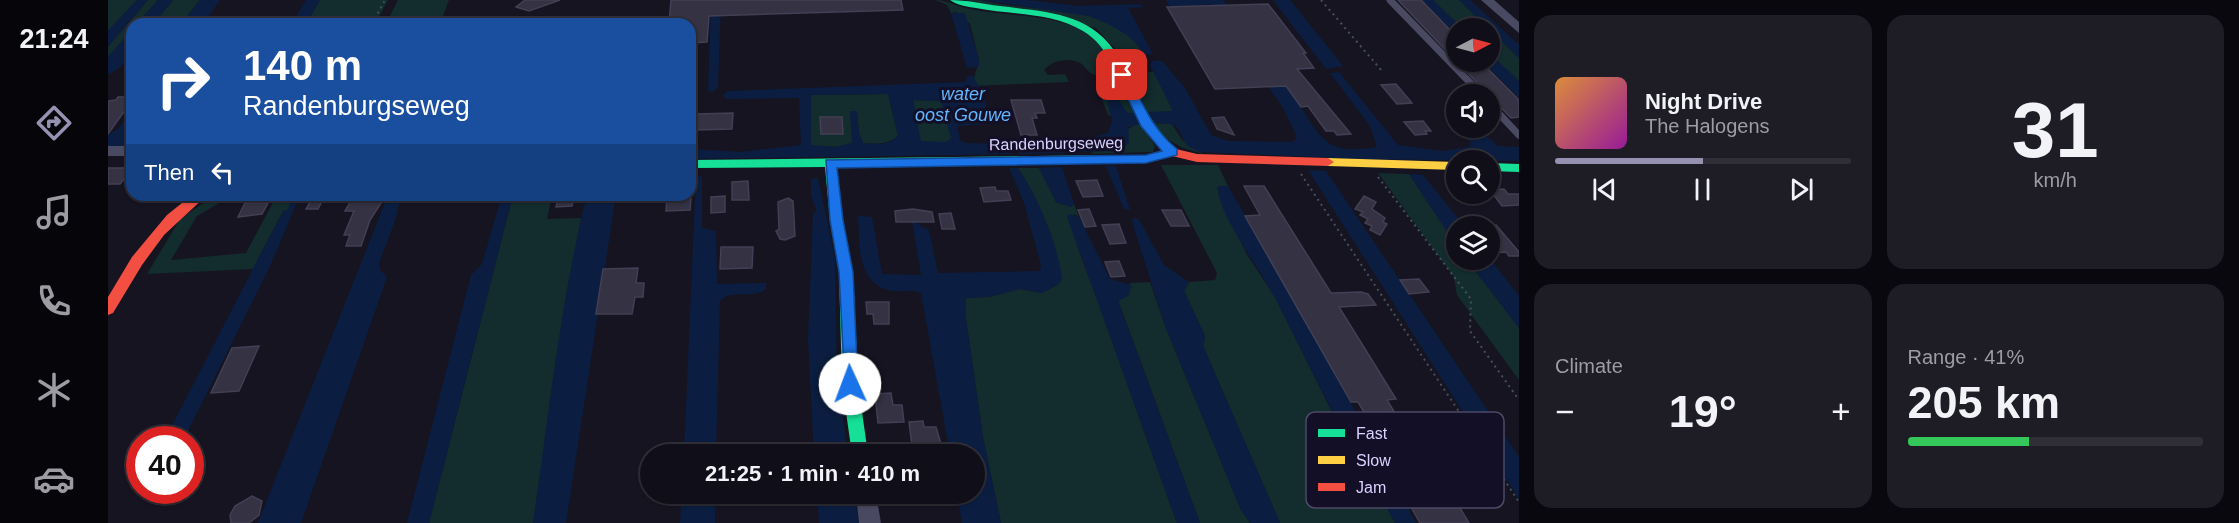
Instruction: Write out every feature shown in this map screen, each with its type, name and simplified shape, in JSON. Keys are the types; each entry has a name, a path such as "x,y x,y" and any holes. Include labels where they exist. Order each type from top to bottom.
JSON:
{"street":[{"path":"955,0 970,7 1066,20 1088,28 1101,37 1109,48 1147,126 1157,140 1172,152"},
{"path":"1487,0 1519,29"},
{"path":"108,151 126,152"},
{"name":"Randenburgseweg","path":"696,164 1146,159 1172,152 1197,158 1446,166"},
{"path":"831,163 836,220 846,272 850,384 859,444"},
{"path":"1500,167 1519,168"},
{"path":"108,309 156,232 173,213 192,201"},
{"path":"867,504 870,523"}],"lane":[{"path":"1390,0 1471,84"},
{"path":"1500,115 1519,135"}],"path":[{"path":"375,18 385,0"},
{"path":"1321,0 1382,71"},
{"path":"1293,161 1459,412"},
{"path":"1368,164 1471,299 1470,331 1519,400"},
{"path":"1504,479 1519,502"}],"green space":[{"path":"108,0 137,0 108,31"},
{"path":"148,0 158,0 142,18 133,18"},
{"path":"173,0 200,0 186,18 158,18"},
{"path":"320,0 388,0 378,18 310,18"},
{"path":"398,0 449,0 442,18 389,18"},
{"path":"935,0 985,12 1050,19 1065,23 1096,39 1116,71 1095,75 1080,63 1066,60 1051,64 1044,70 1048,75 1065,74 1069,82 972,86 979,60 970,24 956,12 951,13 947,5"},
{"path":"964,0 981,0 1089,16 1109,23 1127,34 1142,50 1117,51 1096,28"},
{"path":"1433,0 1459,0 1478,18 1452,18"},
{"path":"126,26 126,37 108,57 108,47"},
{"path":"1500,40 1519,58 1519,81 1500,63"},
{"path":"1130,60 1135,60 1140,72 1154,72 1173,111 1147,113 1124,67"},
{"path":"1116,78 1136,114 1120,118 1108,115 1095,82 1100,79"},
{"path":"888,94 898,136 894,139 882,143 863,143 859,133 857,112 851,111 853,143 836,147 811,146 810,95"},
{"path":"913,100 941,101 952,138 946,142 920,142"},
{"path":"1152,123 1172,124 1182,140 1204,154 1175,144"},
{"path":"1136,124 1140,124 1155,146 1153,152 1090,154"},
{"path":"1161,165 1218,165 1228,186 1217,188 1246,253 1275,297 1332,412 1306,412 1306,508 1387,508 1395,523 1280,523 1203,346 1205,336 1184,291 1189,282 1215,280 1217,273"},
{"path":"1018,168 1039,168 1056,202 1071,207 1074,204 1079,217 1074,214 1074,227 1082,261 1177,523 1001,523 983,437 965,312 966,298 989,297 1020,289 1042,293 1059,284 1045,224 1034,195"},
{"path":"1378,173 1409,174 1446,230 1446,266"},
{"path":"206,201 223,201 197,216 171,260 246,253 274,201 291,202 288,210 283,211 253,269 147,274 180,219"},
{"path":"511,201 551,201 547,219 581,218 533,523 429,523"},
{"path":"1449,270 1475,270 1519,328 1519,380 1457,295 1454,277"},
{"path":"1150,282 1165,326 1241,510 1250,523 1200,523 1118,300 1128,296 1130,283"}],"water":[{"path":"137,0 148,0 133,18 126,18 126,26 108,47 108,31"},
{"path":"158,0 173,0 158,18 142,18"},
{"path":"200,0 220,0 207,18 186,18"},
{"path":"306,0 320,0 310,18 295,18"},
{"path":"711,0 721,0 718,87 713,92 708,91"},
{"path":"981,0 1029,0 1078,6 1141,4 1143,7 1128,8 1153,54 1144,55 1134,41 1127,36 1112,26 1088,16"},
{"path":"1166,0 1223,0 1328,143 1347,149 1377,147 1370,126 1330,73 1339,72 1398,145 1446,151 1446,160 1358,159 1200,152 1185,143 1175,126 1159,123 1128,127 1129,143 1118,151 1019,154 1018,147 1049,145 1052,140 1084,140 1108,133 1112,121 1106,95 1117,97 1127,113 1173,111 1150,65 1152,61 1162,61 1185,88 1211,135 1228,141 1293,142 1297,137 1283,108 1212,4 1170,7"},
{"path":"1273,0 1290,0 1343,66 1326,69"},
{"path":"1422,0 1433,0 1452,18 1446,18 1446,24"},
{"path":"1459,0 1470,0 1490,18 1478,18"},
{"path":"951,13 965,13 979,67 967,68"},
{"path":"1500,28 1519,45 1519,58 1500,40"},
{"path":"126,37 126,60 121,67 108,74 108,57"},
{"path":"1500,63 1519,81 1519,98 1493,72 1500,72"},
{"name":"water oost Gouwe","path":"968,76 973,76 984,97 989,124 957,126 960,140 965,143 1000,144 1009,147 1011,154 696,159 696,149 741,152 801,145 799,98 726,99 723,95 728,91 965,82","holes":["888,94 898,136 882,144 863,143 859,133 857,111 850,111 852,143 836,147 811,145 811,95","913,100 941,101 951,138 946,142 921,141"]},
{"path":"126,119 126,146 108,146 108,135 118,129"},
{"path":"1467,138 1489,138 1498,146 1519,147 1519,161 1500,161 1500,150 1450,150 1469,147 1471,143"},
{"path":"1106,166 1116,166 1130,210 1124,209"},
{"path":"1062,167 1074,204 1071,207 1056,202 1039,168"},
{"path":"1009,168 1018,168 1040,207 1056,250 1062,279 1059,284 1042,293 1020,289 989,297 966,298 965,312 984,444 948,444 921,293 888,290 870,278 862,259 858,216 872,217 882,274 921,275 912,221 929,230 938,273 1040,271 1041,265 1024,203"},
{"path":"1308,170 1326,171 1489,412 1463,412"},
{"path":"1409,174 1423,175 1456,216 1446,216 1446,230"},
{"path":"696,176 702,177 702,228 716,231 717,284 766,283 766,289 761,292 730,295 720,301 716,444 684,444"},
{"path":"818,178 835,259 837,379 847,444 813,444 808,340 813,214 817,211 811,196 811,179"},
{"path":"1218,186 1228,186 1355,412 1333,412 1270,289 1232,227 1219,198"},
{"path":"290,201 297,201 270,266 190,426 172,426 283,211 288,210"},
{"path":"386,201 400,201 395,221 379,263 380,270 387,277 301,523 258,523"},
{"path":"500,201 511,201 429,523 407,523 471,275 482,264"},
{"path":"586,201 615,201 566,523 533,523 562,317"},
{"path":"1069,214 1079,217 1110,279 1132,285 1128,296 1118,301 1200,523 1177,523 1067,217"},
{"path":"1136,218 1140,221 1164,265 1189,282 1184,291 1205,336 1203,346 1280,523 1250,523 1241,510 1165,326 1133,225 1132,219"},
{"path":"1475,270 1499,270 1519,296 1519,328"},
{"path":"1504,435 1519,457 1519,499 1504,476"},
{"path":"985,447 1001,523 962,523 959,504 985,504"},
{"path":"681,504 715,504 715,523 680,523"},
{"path":"818,504 856,504 859,523 819,523"},
{"path":"1387,508 1408,508 1416,523 1395,523"}],"building":[{"path":"525,0 560,0 529,11 516,7"},
{"path":"671,0 901,0 903,10 709,16 707,42 696,43 696,18 670,18"},
{"path":"1398,0 1421,0 1446,26 1446,50"},
{"path":"1268,4 1306,53 1303,53 1314,68 1297,69 1351,134 1337,135 1334,131 1326,131 1308,106 1301,107 1286,86 1215,89 1167,7"},
{"path":"1467,72 1491,72 1519,100 1519,117 1511,118 1500,107 1500,84 1478,84"},
{"path":"1396,84 1412,103 1397,104 1381,85"},
{"path":"118,97 126,97 126,113 123,113 108,134 108,101 116,100"},
{"path":"1011,100 1041,100 1045,113 1035,113 1037,118 1032,118 1037,135 1021,135"},
{"path":"733,113 732,129 696,130 697,114"},
{"path":"820,117 842,117 843,134 821,134"},
{"path":"1224,117 1234,135 1217,129 1212,118"},
{"path":"1423,121 1431,131 1425,131 1427,134 1415,135 1404,122"},
{"path":"108,168 126,168 126,176 120,184 108,184"},
{"path":"1097,180 1103,196 1083,197 1076,181"},
{"path":"748,181 749,200 732,200 732,182"},
{"path":"1244,186 1264,186 1331,293 1361,292 1368,294 1376,305 1339,307 1396,399 1387,400 1394,412 1364,412 1358,402 1351,402 1245,216 1260,215"},
{"path":"995,187 996,191 1008,191 1011,200 984,202 980,188"},
{"path":"1500,189 1504,189 1508,194 1519,194 1519,205 1502,206"},
{"path":"725,196 725,212 711,213 711,197"},
{"path":"1364,196 1376,202 1372,209 1385,218 1383,222 1387,224 1380,235 1370,230 1372,226 1365,223 1368,219 1360,215 1363,212 1355,209"},
{"path":"788,198 793,201 795,236 785,240 780,239 776,231 779,229 778,202"},
{"path":"311,201 322,201 318,209 306,209"},
{"path":"351,201 382,201 370,220 361,246 346,246 350,235 344,235 354,211 345,211"},
{"path":"558,201 573,201 572,206 556,207"},
{"path":"667,201 691,201 690,210 666,211"},
{"path":"245,203 268,203 262,214 238,217"},
{"path":"913,209 932,212 934,222 896,222 895,211"},
{"path":"1089,209 1096,226 1085,227 1078,210"},
{"path":"1162,210 1181,210 1189,226 1171,226"},
{"path":"951,213 955,229 942,229 939,214"},
{"path":"1119,224 1126,243 1110,244 1102,225"},
{"path":"1500,230 1519,252 1519,256 1509,256 1506,252 1500,252"},
{"path":"721,247 753,247 752,268 720,269"},
{"path":"1119,261 1125,276 1111,277 1105,262"},
{"path":"638,268 636,283 644,283 643,297 635,297 632,314 596,314 603,269"},
{"path":"1419,279 1429,292 1409,294 1400,280"},
{"path":"866,302 889,302 889,324 874,324 873,314 867,314"},
{"path":"259,346 239,391 211,393 232,348"},
{"path":"891,393 893,405 902,405 904,422 878,423 875,394"},
{"path":"923,421 924,427 936,427 941,444 912,444 909,422"},
{"path":"252,496 262,501 259,515 249,523 231,523 230,515 235,506"},
{"path":"1412,508 1460,508 1469,523 1420,523"}],"traffic: fast":[{"path":"955,0 985,7 1061,18 1088,29 1106,47 1144,118 1172,152"},
{"path":"696,164 1123,159"},
{"path":"831,163 836,220 846,272 850,384 859,444"},
{"path":"1500,167 1519,168"}],"traffic: slow":[{"path":"1328,162 1446,166"}],"traffic: jam":[{"path":"1123,159 1146,159 1172,152 1197,158 1328,162"},
{"path":"108,309 148,246 172,218 192,201"}],"route":[{"path":"850,384 846,272 836,220 831,163 1146,159 1160,158 1172,152 1157,140 1147,126 1122,75"}]}
